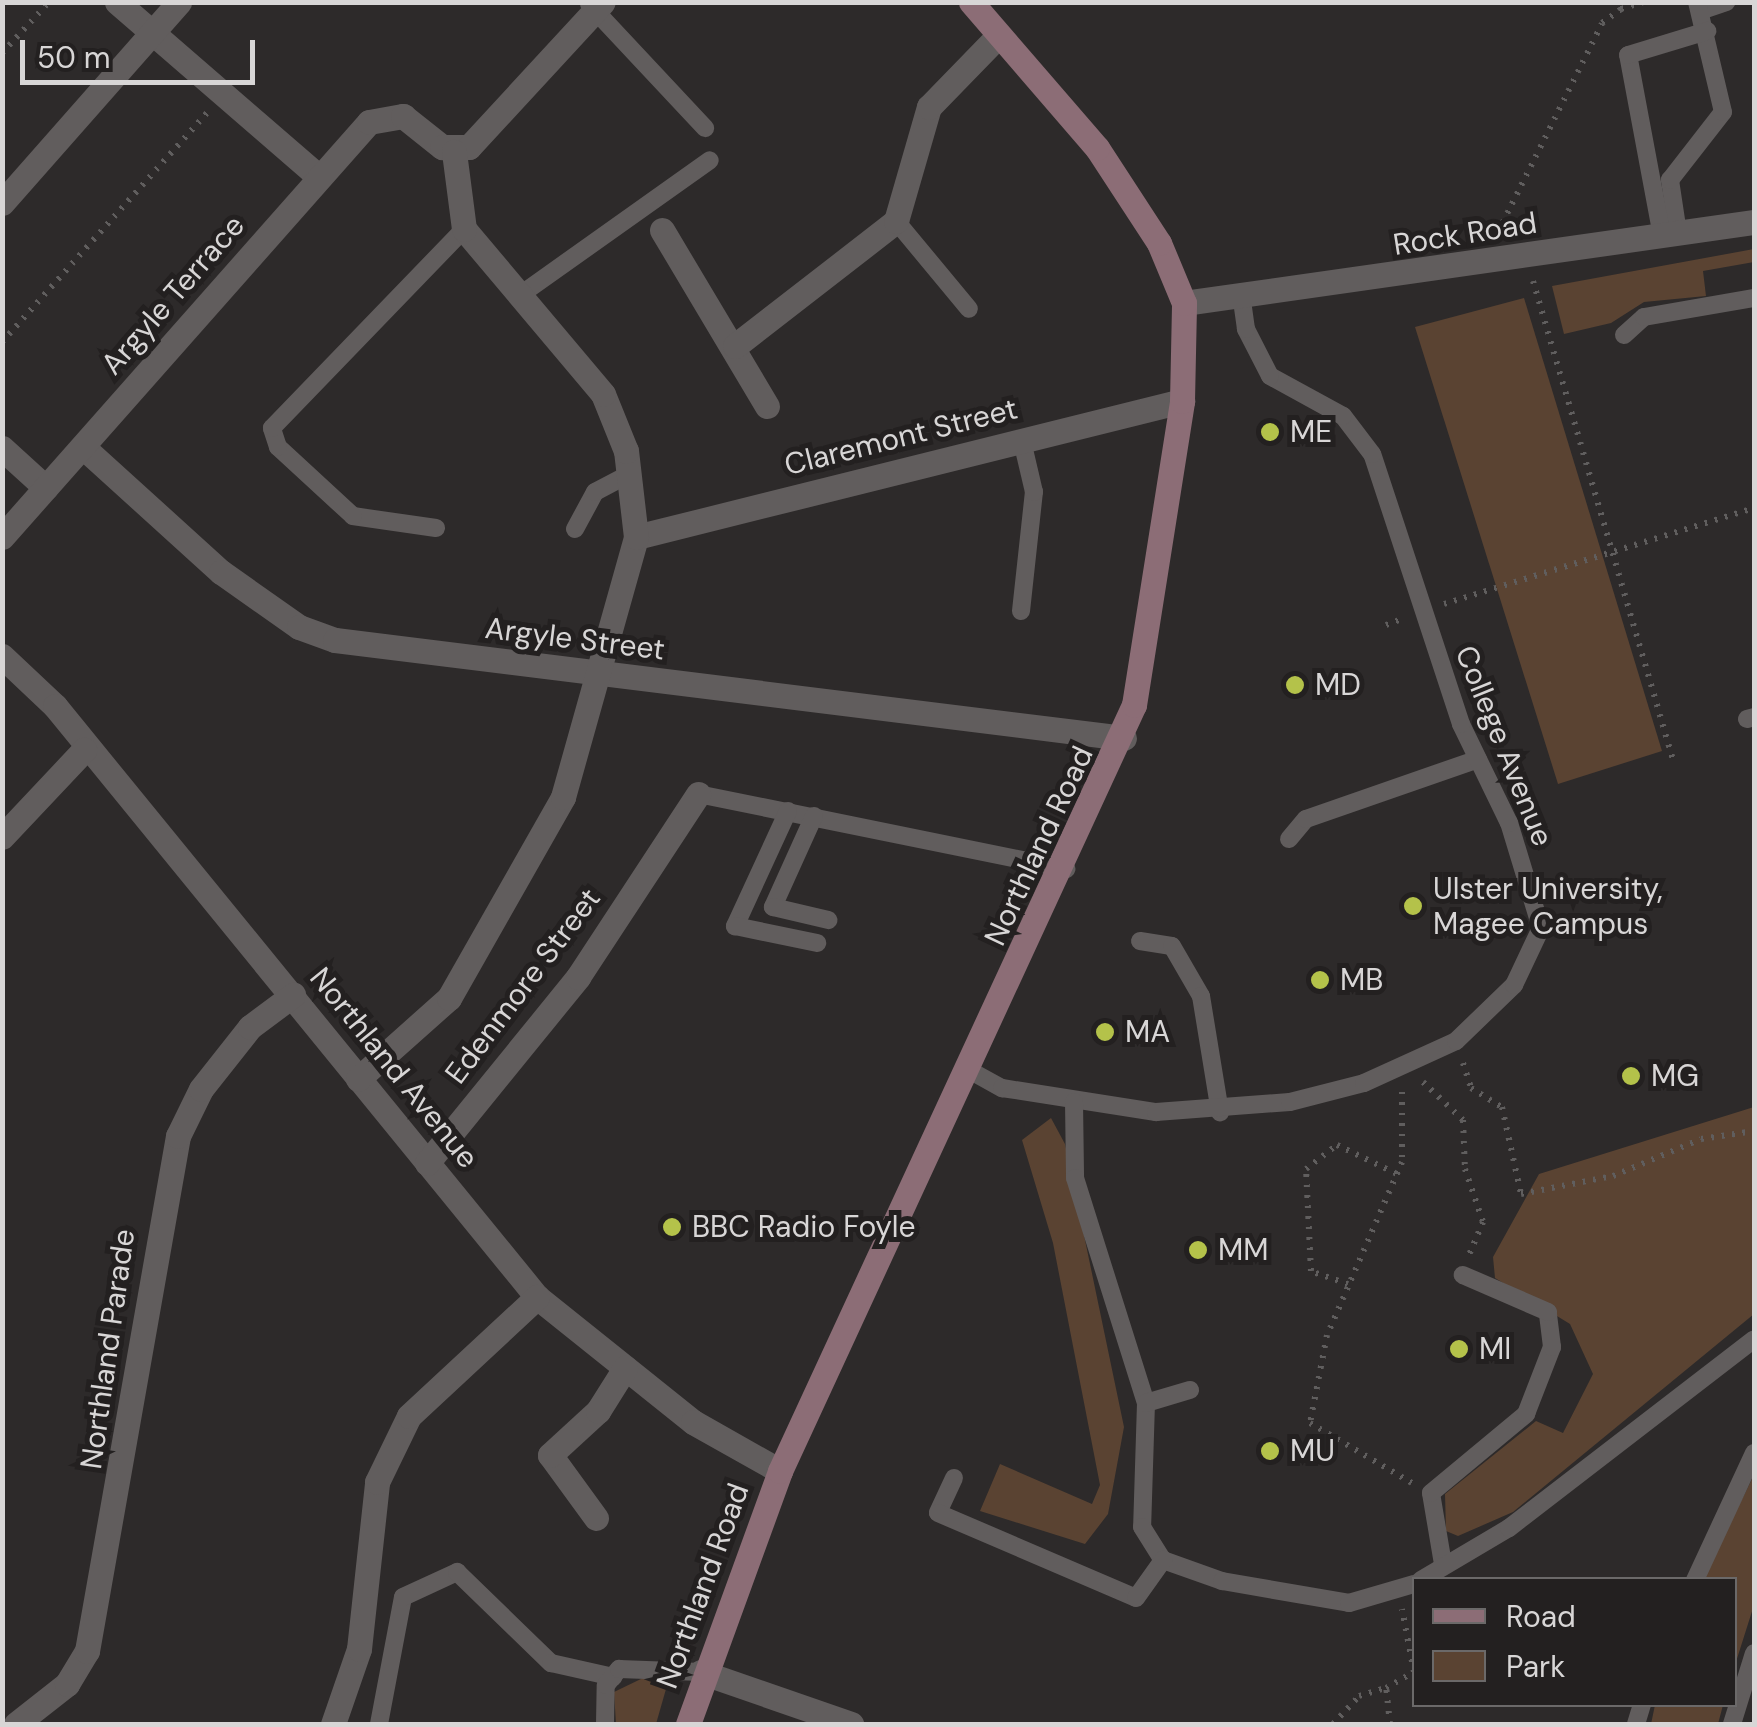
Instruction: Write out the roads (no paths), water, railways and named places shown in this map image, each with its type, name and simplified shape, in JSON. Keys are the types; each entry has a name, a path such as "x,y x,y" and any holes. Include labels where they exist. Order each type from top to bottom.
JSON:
{"main road":[{"name":"Northland Road","path":"688,1724 701,1672 780,1471 1066,869 1124,738 1182,400 1184,303 1159,243 1097,148 971,2"}],"street":[{"path":"117,2 318,176"},
{"path":"2,203 179,2"},
{"path":"358,1079 448,998 504,908 563,797 636,536 631,472 603,394 523,292 464,229 454,152 469,147 595,5"},
{"path":"735,346 896,221 929,107 999,35"},
{"name":"Argyle Terrace","path":"2,537 369,122 403,116 454,152"},
{"name":"Rock Road","path":"1184,303 1242,299 1482,265 1754,222"},
{"path":"662,230 735,346 767,406"},
{"name":"Claremont Street","path":"636,536 1182,400"},
{"name":"Argyle Street","path":"83,447 221,572 299,627 378,647 1124,738"},
{"path":"2,448 46,488"},
{"name":"Northland Avenue","path":"2,656 293,995 537,1297 692,1422 780,1471"},
{"path":"2,837 84,750"},
{"name":"Edenmore Street","path":"426,1162 578,977 698,794"},
{"name":"Northland Parade","path":"16,1724 67,1684 87,1651 178,1136 238,1042 293,995"},
{"path":"333,1724 359,1648 378,1482 409,1416 537,1297"},
{"path":"596,1518 550,1456 598,1411 625,1368"},
{"path":"701,1672 850,1724"}],"lane":[{"path":"1670,234 1670,180 1722,112 1699,7 1726,2"},
{"path":"595,5 705,128"},
{"path":"1670,234 1628,55 1706,31"},
{"path":"523,292 710,160"},
{"path":"896,221 969,309"},
{"path":"436,528 353,516 278,447 272,428 464,229"},
{"path":"1624,335 1644,317 1754,298"},
{"name":"College Avenue","path":"969,1070 1002,1088 1074,1102 1220,1112 1290,1102 1402,1066 1456,1041 1514,985 1541,928 1423,610 1372,454 1342,416 1270,376 1246,329 1242,299"},
{"path":"1021,611 1034,492 1022,440"},
{"path":"575,529 594,492 631,472"},
{"path":"1290,839 1306,819 1478,758"},
{"path":"698,794 1066,869"},
{"path":"788,811 735,926 816,943"},
{"path":"814,816 773,907 828,920"},
{"path":"1140,941 1172,946 1200,996 1220,1112"},
{"path":"1074,1102 1075,1178 1146,1403 1142,1527 1163,1560 1349,1604 1407,1589"},
{"path":"1443,1564 1431,1493 1526,1414 1552,1347 1548,1312 1462,1276"},
{"path":"1425,1577 1509,1528 1754,1339"},
{"path":"1146,1403 1190,1390"},
{"path":"1696,1577 1754,1453"},
{"path":"954,1478 938,1512 1136,1598 1163,1560"},
{"path":"379,1724 403,1597 457,1572 550,1663 613,1677 646,1663 701,1672"},
{"path":"1732,1724 1754,1653"},
{"path":"606,1724 613,1677"}],"place":[{"name":"ME","path":"1270,432"},
{"name":"MD","path":"1295,685"},
{"name":"Ulster University, Magee Campus","path":"1413,906"},
{"name":"MB","path":"1320,980"},
{"name":"MA","path":"1105,1032"},
{"name":"MG","path":"1631,1076"},
{"name":"BBC Radio Foyle","path":"672,1227"},
{"name":"MM","path":"1198,1250"},
{"name":"MI","path":"1459,1349"},
{"name":"MU","path":"1270,1451"}]}
